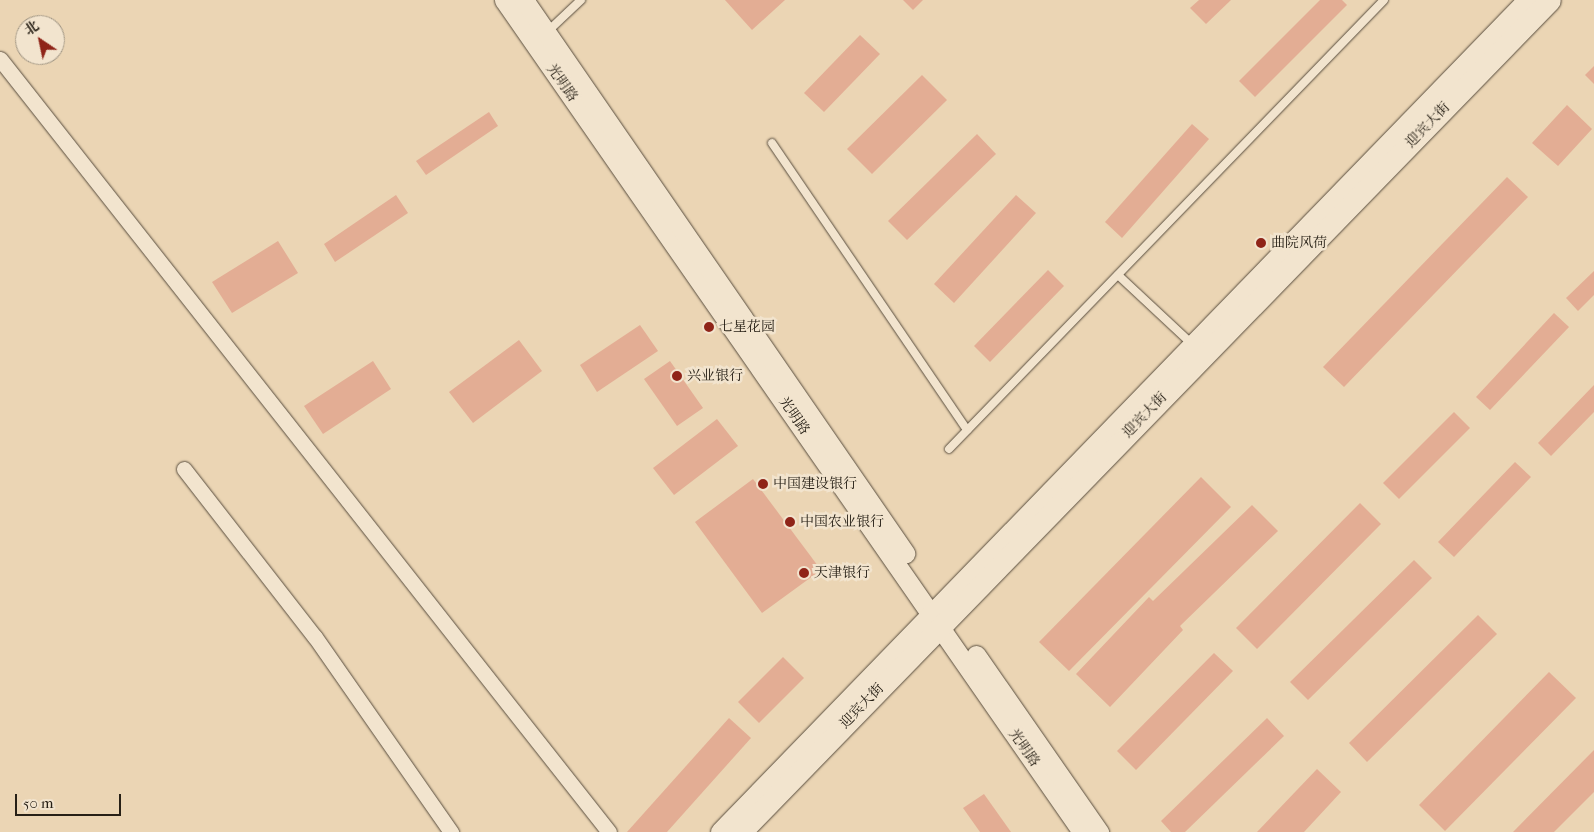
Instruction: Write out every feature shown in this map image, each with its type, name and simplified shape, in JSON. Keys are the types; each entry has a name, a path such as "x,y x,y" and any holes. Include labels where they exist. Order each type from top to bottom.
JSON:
{"main road":[{"name":"迎宾大街","path":"741,832 939,614 1192,343 1528,0"},
{"name":"迎宾大街","path":"721,832 1550,0"}],"street":[{"name":"光明路","path":"504,0 540,37 939,614 1082,832"},
{"name":"光明路","path":"524,0 540,37"},
{"path":"0,59 609,832"},
{"path":"184,469 315,637 450,832"},
{"name":"光明路","path":"939,614 1099,832"}],"lane":[{"path":"540,37 581,0"},
{"path":"948,449 1384,0"},
{"path":"772,143 967,430"},
{"path":"1118,275 1192,343"}],"building":[{"path":"725,0 785,0 752,30"},
{"path":"903,0 923,0 913,10"},
{"path":"1199,0 1231,0 1206,24 1190,8"},
{"path":"1320,0 1342,0 1347,5 1255,97 1239,81"},
{"path":"860,35 880,54 824,112 804,93"},
{"path":"1594,66 1594,84 1585,75"},
{"path":"922,75 947,100 872,174 847,149"},
{"path":"1567,105 1592,129 1558,166 1532,143"},
{"path":"489,112 498,126 426,175 416,161"},
{"path":"1192,124 1209,139 1122,238 1105,222"},
{"path":"977,134 996,154 907,240 888,221"},
{"path":"1507,177 1528,197 1344,387 1323,367"},
{"path":"396,195 408,213 335,262 324,244"},
{"path":"1016,195 1036,213 954,303 934,284"},
{"path":"278,241 298,273 232,313 212,282"},
{"path":"1048,270 1064,286 990,362 974,346"},
{"path":"1594,271 1594,295 1578,311 1566,298"},
{"path":"1554,313 1569,327 1490,410 1476,397"},
{"path":"640,325 658,351 597,392 580,365"},
{"path":"519,340 542,371 473,423 449,392"},
{"path":"373,361 391,389 323,434 304,406"},
{"path":"670,361 703,408 677,426 644,379"},
{"path":"1594,385 1594,412 1551,456 1538,443"},
{"path":"1454,412 1470,428 1399,499 1383,483"},
{"path":"717,419 738,446 674,495 653,468"},
{"path":"1515,462 1531,477 1454,557 1438,542"},
{"path":"1201,477 1231,507 1069,671 1039,642"},
{"path":"753,479 821,570 762,613 695,522"},
{"path":"1360,503 1381,524 1257,649 1236,628"},
{"path":"1252,505 1278,531 1180,626 1183,630 1110,707 1076,674 1149,597 1153,601"},
{"path":"1414,560 1432,578 1308,700 1290,682"},
{"path":"1478,615 1497,634 1367,762 1349,743"},
{"path":"1214,653 1233,671 1136,770 1117,751"},
{"path":"783,657 804,678 759,723 738,702"},
{"path":"1549,672 1576,698 1445,831 1419,805"},
{"path":"729,718 751,738 667,832 627,832"},
{"path":"1267,718 1284,736 1185,832 1171,832 1161,821"},
{"path":"1594,750 1594,792 1554,832 1513,832"},
{"path":"1317,769 1341,792 1304,832 1257,832"},
{"path":"984,794 1011,832 980,832 963,808"}],"place":[{"name":"曲院风荷","path":"1261,243"},
{"name":"七星花园","path":"709,327"},
{"name":"兴业银行","path":"677,376"},
{"name":"中国建设银行","path":"763,484"},
{"name":"中国农业银行","path":"790,522"},
{"name":"天津银行","path":"804,573"}]}
